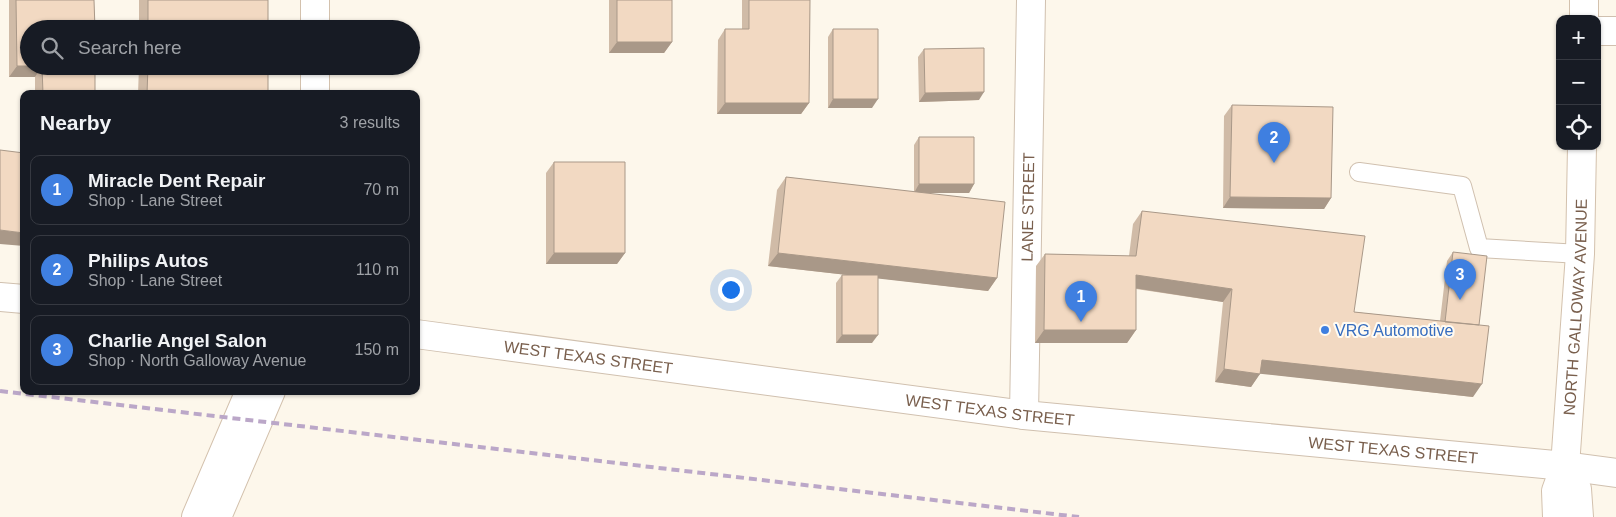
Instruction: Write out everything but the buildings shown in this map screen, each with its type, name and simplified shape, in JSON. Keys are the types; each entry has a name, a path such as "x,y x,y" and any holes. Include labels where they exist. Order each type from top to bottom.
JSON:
{"street":[{"path":"315,0 315,20"},
{"name":"LANE STREET","path":"1024,414 1031,0"},
{"path":"1584,0 1584,15"},
{"path":"1601,31 1616,31"},
{"path":"315,75 315,90"},
{"name":"NORTH GALLOWAY AVENUE","path":"1557,517 1556,491 1565,466 1580,254 1582,150"},
{"path":"0,298 20,299"},
{"name":"WEST TEXAS STREET","path":"420,335 1024,414 1565,466 1616,473"},
{"path":"196,517 248,395"},
{"path":"217,517 269,395"},
{"path":"1565,466 1577,489 1579,517"}],"lane":[{"path":"1359,172 1462,186 1479,248 1580,254"}],"railway":[{"path":"0,391 20,393"},
{"path":"34,395 1079,517"}],"place":[{"name":"Philips Autos","path":"1274,163"},
{"name":"Charlie Angel Salon","path":"1460,300"},
{"name":"Miracle Dent Repair","path":"1081,322"},
{"name":"VRG Automotive","path":"1325,330"}]}
